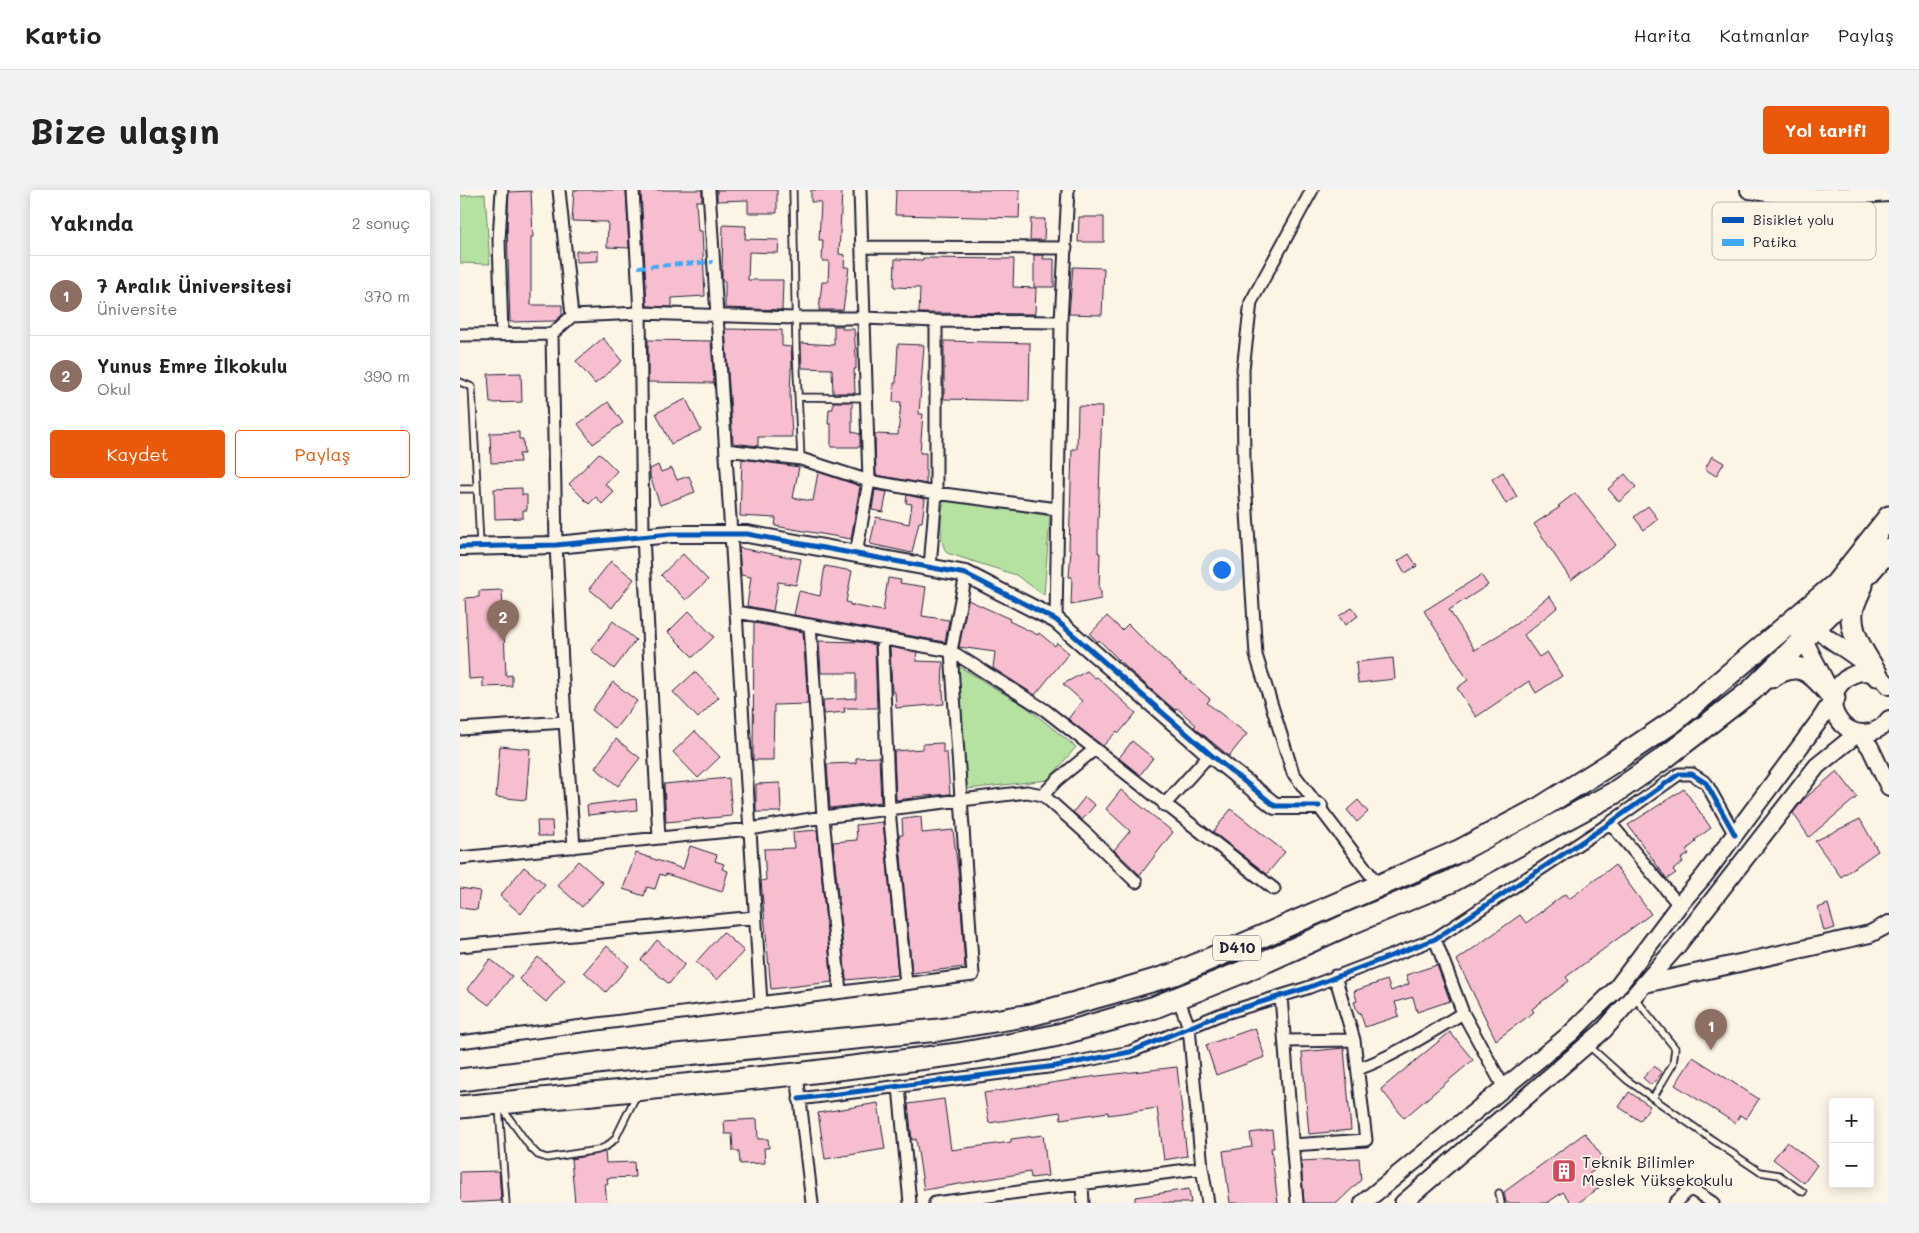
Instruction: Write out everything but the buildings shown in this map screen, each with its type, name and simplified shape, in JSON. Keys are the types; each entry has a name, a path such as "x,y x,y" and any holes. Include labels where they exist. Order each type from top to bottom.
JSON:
{"highway":[{"name":"D410","path":"460,1080 613,1060 939,1030 1031,1014 1175,974 1267,936 1460,851 1540,808 1610,764 1674,721 1836,584 1889,517"},
{"name":"D410","path":"460,1107 499,1105 640,1088 797,1074 958,1054 1058,1035 1154,1007 1178,998 1450,882 1614,793 1663,759 1752,690 1810,634 1889,549"},
{"path":"1864,578 1852,612 1855,632 1858,643 1883,680"},
{"path":"1752,690 1778,672 1798,667 1811,672 1834,698"}],"main road":[{"path":"1749,190 1773,195 1818,197 1889,193"},
{"path":"460,547 556,545 671,534 747,534 966,574 1056,620 1210,754 1275,806 1319,806"},
{"path":"1796,617 1810,634 1834,698 1837,718 1844,726 1858,733 1870,747 1889,788"},
{"path":"1810,634 1857,656 1883,680"},
{"path":"1363,1203 1571,1033 1616,989 1678,905 1704,876 1819,721 1834,698 1842,681 1858,672 1868,672 1883,680"},
{"path":"1403,1203 1604,1030 1678,946 1817,766 1858,733 1878,730 1889,719"},
{"path":"1645,984 1870,934 1889,924"}],"street":[{"path":"502,190 499,240 502,334"},
{"path":"559,190 572,316"},
{"path":"633,190 640,313 643,536 659,838"},
{"path":"709,190 761,1002"},
{"path":"856,554 869,481 868,398 860,190"},
{"path":"1056,620 1061,322 1068,190"},
{"path":"1312,190 1251,302 1243,369 1244,465 1256,655 1292,773 1379,886"},
{"path":"863,247 1066,248"},
{"path":"460,336 552,334 572,316 640,313 936,321 1061,322"},
{"path":"930,567 936,493 936,321"},
{"path":"552,334 556,545 565,722 574,847"},
{"path":"726,450 801,459 869,481 936,493 1057,508"},
{"path":"460,1042 973,975 951,651 966,574"},
{"path":"737,612 951,651 1044,710 1274,889"},
{"path":"810,625 823,817 840,992"},
{"path":"882,638 889,810 906,984"},
{"path":"460,729 565,722"},
{"path":"1043,796 1057,780 1095,749"},
{"path":"1164,805 1210,754"},
{"path":"799,1099 1056,1066 1130,1052 1219,1015 1281,996 1434,939 1610,824 1679,774 1692,774 1706,784 1735,835"},
{"path":"460,858 750,830 823,817 1027,792 1043,796 1088,835 1136,882"},
{"path":"1610,824 1678,905"},
{"path":"460,946 755,917"},
{"path":"1434,939 1463,1013 1504,1088"},
{"path":"1292,1144 1366,1140 1354,1040 1335,976"},
{"path":"1281,996 1297,1203"},
{"path":"1178,998 1190,1028 1202,1168 1208,1203"},
{"path":"1358,1069 1392,1054 1463,1013"},
{"path":"1285,1041 1354,1040"},
{"path":"797,1074 812,1203"},
{"path":"899,1087 910,1203"},
{"path":"935,1203 1202,1168"},
{"path":"1082,1185 1083,1203"},
{"path":"1675,1203 1690,1188 1713,1203"}],"lane":[{"path":"793,190 801,459"},
{"path":"460,382 472,387 480,547"},
{"path":"798,397 868,398"},
{"path":"460,489 477,489"},
{"path":"1634,997 1675,1048 1673,1064 1653,1098"},
{"path":"1588,1045 1627,1080 1760,1172 1780,1174 1804,1192"},
{"path":"499,1105 530,1147 538,1155 548,1158 598,1150 607,1146 615,1138 640,1088"},
{"path":"499,1105 506,1203"},
{"path":"1499,1193 1501,1203"}],"green space":[{"path":"485,194 490,264 460,263 460,196"},
{"path":"946,499 1050,516 1044,595 1016,575 947,553 944,549 941,535 942,510"},
{"path":"958,666 1025,706 1076,747 1048,780 967,789"}],"marked path":[{"path":"638,267 713,262"}],"cycle path":[{"path":"460,547 556,545 671,534 747,534 966,574 1056,620 1210,754 1275,806 1319,806"},
{"path":"799,1099 1056,1066 1130,1052 1219,1015 1307,988 1435,939 1610,823 1679,774 1692,774 1706,783 1735,835"}],"place":[{"name":"Yunus Emre İlkokulu","path":"503,641"},
{"name":"7 Aralık Üniversitesi","path":"1711,1050"},
{"name":"Teknik Bilimler Meslek Yüksekokulu","path":"1564,1171"}]}
